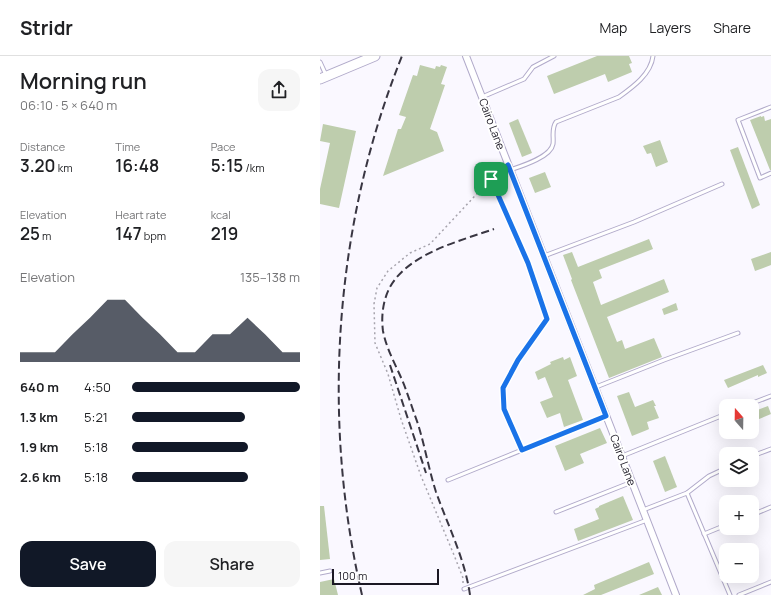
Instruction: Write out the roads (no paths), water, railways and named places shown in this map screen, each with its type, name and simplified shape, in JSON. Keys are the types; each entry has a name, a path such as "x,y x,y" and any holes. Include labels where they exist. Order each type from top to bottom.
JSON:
{"main road":[{"path":"323,78 375,56"}],"street":[{"name":"Cairo Lane","path":"466,56 676,595"}],"lane":[{"path":"482,97 524,79 533,67 554,56"},
{"path":"509,168 529,163 550,152 553,145 553,126 556,122 614,100 628,91 647,72 652,63 652,56"},
{"path":"320,62 323,78"},
{"path":"771,107 738,120 760,178 771,174"},
{"path":"491,179 528,263 547,319 518,360 503,388 504,409 522,450"},
{"path":"544,256 634,222 722,184"},
{"path":"595,388 664,360 738,333"},
{"path":"759,401 771,396"},
{"path":"448,480 606,416"},
{"path":"622,456 719,417"},
{"path":"759,453 771,449"},
{"path":"643,510 687,493 709,476 719,471"},
{"path":"556,512 632,482"},
{"path":"687,493 730,595"},
{"path":"759,512 771,508"},
{"path":"464,589 647,520"},
{"path":"704,534 719,528"},
{"path":"320,573 330,571"},
{"path":"739,595 771,582"}],"railway":[{"path":"362,595 349,528 341,460 339,391 341,322 349,254 361,187 379,120 402,56"},
{"path":"470,595 464,568 436,492 418,424 385,339 382,325 382,314 384,303 390,287 409,265 436,250 494,229"},
{"path":"390,365 426,473"}]}
